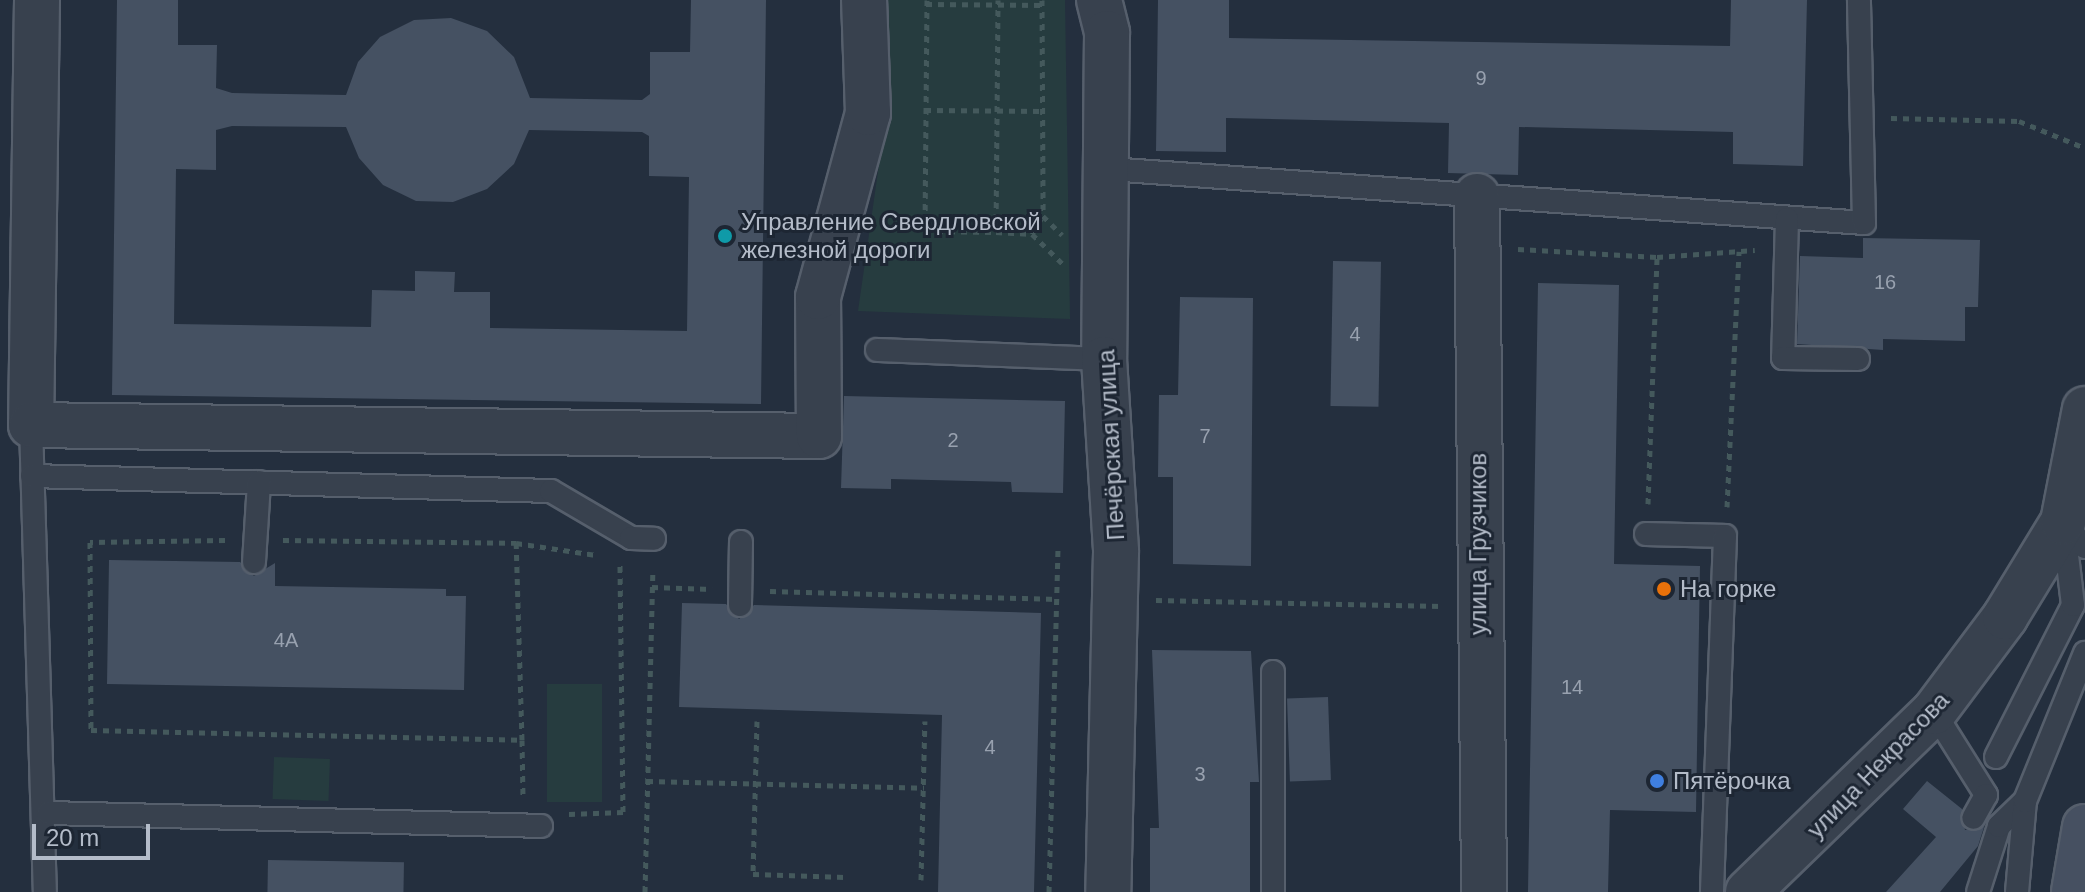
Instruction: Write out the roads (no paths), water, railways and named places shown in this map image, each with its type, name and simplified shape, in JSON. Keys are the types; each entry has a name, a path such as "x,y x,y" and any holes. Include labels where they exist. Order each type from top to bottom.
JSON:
{"street":[{"path":"37,0 31,425 819,436 818,297 868,113 864,0"},
{"name":"Печёрская улица","path":"1099,0 1107,33 1109,169 1104,359 1115,599 1108,892"},
{"name":"улица Грузчиков","path":"1477,196 1477,606 1484,892"},
{"name":"улица Некрасова","path":"1748,892 1934,712 2005,617 2074,534 2085,409"},
{"path":"2074,892 2085,827"}],"lane":[{"path":"1109,169 1864,223 1859,0"},
{"path":"1787,219 1783,358 1858,359"},
{"path":"877,350 1104,359"},
{"path":"31,425 48,813 45,892"},
{"path":"32,476 551,491 631,538 654,539"},
{"path":"254,562 259,482"},
{"path":"1646,534 1725,536 1712,892"},
{"path":"1996,757 2073,605 2074,534"},
{"path":"740,597 741,542"},
{"path":"2017,892 2025,801 2085,653"},
{"path":"1273,672 1273,892"},
{"path":"1934,712 1986,795 1973,818"},
{"path":"1978,892 1999,826 2025,801"},
{"path":"48,813 529,822"}],"place":[{"name":"Управление Свердловской железной дороги","path":"725,236"},
{"name":"На горке","path":"1664,589"},
{"name":"Пятёрочка","path":"1657,781"}]}
